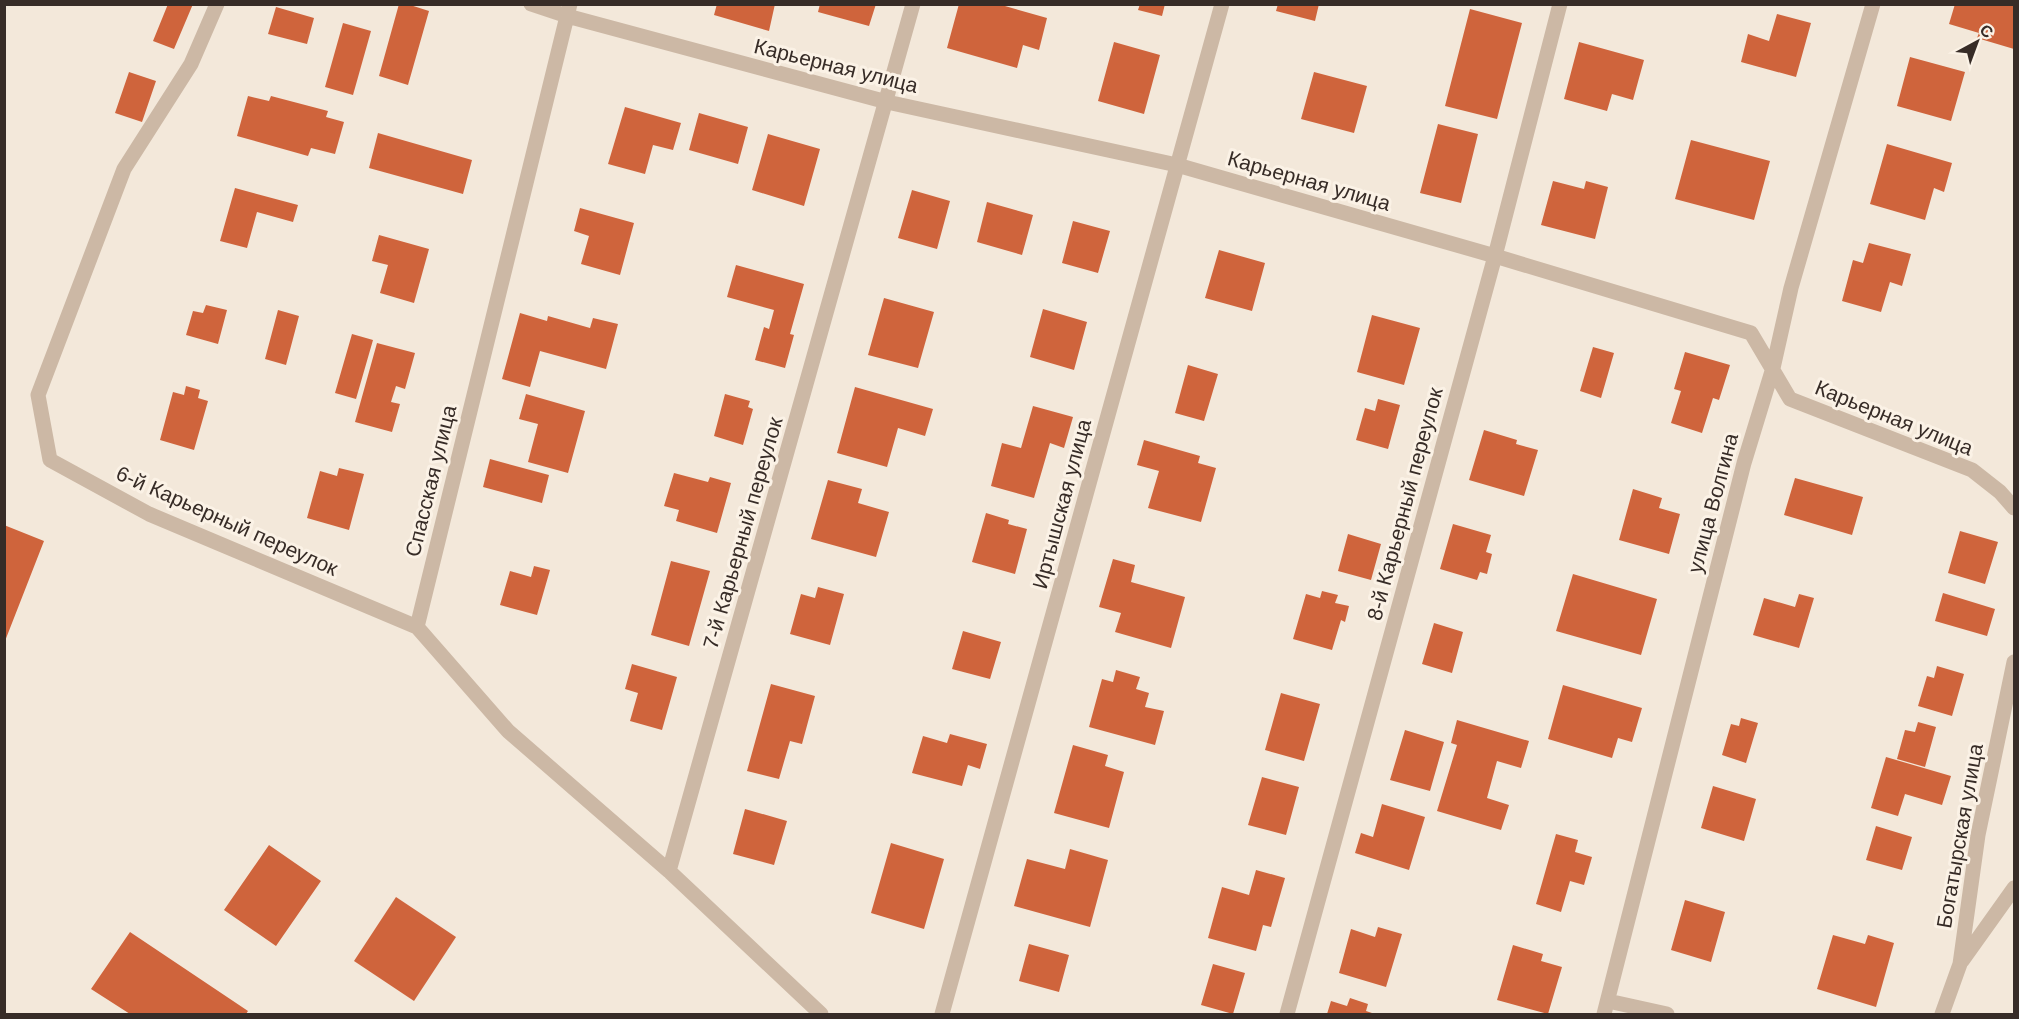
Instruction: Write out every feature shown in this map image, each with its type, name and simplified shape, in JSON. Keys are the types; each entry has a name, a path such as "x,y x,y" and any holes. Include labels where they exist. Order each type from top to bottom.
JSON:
{"street":[{"name":"6-й Карьерный переулок","path":"217,4 191,64 124,169 38,395 50,460 148,514 417,627"},
{"name":"Карьерная улица","path":"531,4 568,10 886,102 1177,165 1495,256 1751,333 1790,399 1972,470 2000,492 2014,508"},
{"name":"7-й Карьерный переулок","path":"669,871 913,4"},
{"name":"Иртышская улица","path":"942,1014 1222,4"},
{"name":"8-й Карьерный переулок","path":"1287,1014 1495,256 1560,4"},
{"name":"улица Волгина","path":"1606,1008 1744,463 1773,368 1791,288 1873,4"},
{"name":"Спасская улица","path":"417,627 568,10"},
{"path":"417,627 508,731 669,871 821,1014"},
{"name":"Богатырская улица","path":"1942,1014 1960,964 1978,835 2014,662"},
{"path":"1960,964 2014,888"},
{"path":"1606,1008 1667,1014"}],"building":[{"path":"168,4 193,4 174,49 153,41"},
{"path":"399,4 407,4 429,11 408,85 379,76"},
{"path":"717,4 775,4 769,31 714,15"},
{"path":"820,4 876,4 869,26 818,12"},
{"path":"959,4 984,6 985,4 998,4 1047,18 1039,50 1023,45 1017,68 947,48"},
{"path":"1140,4 1165,4 1162,16 1138,10"},
{"path":"1278,4 1319,4 1315,21 1276,11"},
{"path":"1955,4 2014,4 2014,49 1977,38 1979,33 1949,24"},
{"path":"276,7 314,18 307,44 268,34"},
{"path":"1470,9 1522,23 1497,119 1445,106"},
{"path":"1777,14 1811,23 1796,77 1741,62 1748,34 1769,41"},
{"path":"343,23 371,31 353,95 325,87"},
{"path":"1114,42 1160,55 1144,114 1098,101"},
{"path":"1579,42 1644,60 1633,100 1612,94 1607,111 1564,99"},
{"path":"1910,57 1965,72 1951,121 1897,106"},
{"path":"129,72 156,81 142,122 115,113"},
{"path":"1314,72 1367,86 1354,133 1301,119"},
{"path":"248,96 269,101 271,96 328,111 326,117 344,122 335,154 311,148 308,156 237,136"},
{"path":"625,107 681,123 673,150 653,145 645,174 608,164"},
{"path":"699,113 748,127 738,164 689,150"},
{"path":"1438,124 1478,134 1461,203 1420,193"},
{"path":"378,133 472,160 463,194 369,168"},
{"path":"768,134 820,149 804,206 752,190"},
{"path":"1691,140 1770,161 1754,220 1675,199"},
{"path":"1887,144 1952,163 1944,192 1934,188 1925,220 1870,204"},
{"path":"1553,181 1584,189 1586,181 1608,187 1595,239 1541,225"},
{"path":"235,188 298,205 293,222 257,212 247,248 220,241"},
{"path":"912,190 950,201 937,249 898,238"},
{"path":"987,202 1033,215 1022,255 977,242"},
{"path":"580,208 634,223 620,275 581,264 589,236 574,231"},
{"path":"1073,221 1110,231 1098,273 1062,263"},
{"path":"379,235 429,249 414,303 380,293 388,265 372,261"},
{"path":"1869,243 1911,254 1902,286 1890,282 1881,312 1842,301 1853,260 1863,263"},
{"path":"1219,250 1265,263 1252,311 1205,298"},
{"path":"736,265 804,284 790,334 794,335 785,368 755,360 764,327 769,329 774,310 727,297"},
{"path":"884,298 934,312 918,368 868,355"},
{"path":"206,305 227,310 218,344 186,335 193,311 203,313"},
{"path":"1043,309 1087,322 1074,370 1030,357"},
{"path":"278,310 299,316 286,365 265,359"},
{"path":"520,313 547,321 548,316 590,328 593,318 618,324 606,369 540,351 530,387 502,379"},
{"path":"1372,315 1420,328 1404,385 1357,372"},
{"path":"352,334 373,340 356,399 335,393"},
{"path":"377,343 415,353 405,389 396,386 391,402 400,404 392,432 355,422"},
{"path":"1593,347 1614,353 1601,398 1580,391"},
{"path":"1685,352 1730,365 1719,400 1713,398 1702,433 1671,423 1681,391 1674,389"},
{"path":"1188,365 1218,374 1204,421 1175,413"},
{"path":"186,386 200,390 198,398 208,401 194,450 160,440 173,392 184,395"},
{"path":"855,387 933,409 925,436 898,428 887,467 837,453"},
{"path":"526,394 585,411 568,473 528,462 538,424 519,419"},
{"path":"725,394 750,401 748,407 753,409 743,445 714,436"},
{"path":"1378,399 1400,405 1388,449 1356,440 1365,408 1375,411"},
{"path":"1033,406 1073,417 1064,448 1050,443 1034,498 991,486 1002,443 1021,448"},
{"path":"1484,430 1517,440 1516,444 1538,450 1524,496 1469,480"},
{"path":"1144,440 1200,456 1198,463 1216,468 1201,522 1148,508 1159,471 1137,465"},
{"path":"490,459 549,475 542,503 483,487"},
{"path":"339,468 364,474 349,530 307,518 320,471 337,476"},
{"path":"674,473 708,482 710,477 731,483 717,533 676,521 679,510 664,506"},
{"path":"1795,478 1863,497 1852,535 1784,515"},
{"path":"828,480 862,489 858,503 889,512 876,557 811,539"},
{"path":"1633,489 1662,498 1659,508 1680,514 1669,554 1619,540"},
{"path":"986,513 1009,520 1008,524 1027,529 1015,574 972,562"},
{"path":"1453,524 1491,535 1486,552 1492,554 1487,574 1480,572 1477,580 1440,569"},
{"path":"4,525 44,541 5,641 4,641"},
{"path":"1960,531 1998,542 1985,584 1948,573"},
{"path":"1348,534 1381,544 1371,580 1338,571"},
{"path":"1113,559 1135,565 1131,582 1185,597 1171,648 1115,632 1121,613 1099,607"},
{"path":"671,561 710,571 689,646 651,635"},
{"path":"534,566 550,570 537,615 500,605 510,571 531,577"},
{"path":"1573,574 1657,599 1641,655 1556,631"},
{"path":"818,587 844,594 830,645 790,634 801,594 815,598"},
{"path":"1322,591 1338,595 1335,603 1349,606 1345,622 1341,620 1332,650 1293,639 1306,594 1320,598"},
{"path":"1943,593 1995,609 1987,636 1935,621"},
{"path":"1799,594 1814,598 1799,648 1753,635 1764,598 1795,607"},
{"path":"1434,623 1463,632 1452,673 1422,664"},
{"path":"963,631 1001,642 990,679 952,669"},
{"path":"632,664 677,677 662,730 630,721 638,693 625,689"},
{"path":"1937,666 1964,674 1952,716 1918,706 1927,676 1934,678"},
{"path":"1116,670 1140,677 1136,689 1149,693 1145,707 1164,711 1155,745 1089,727 1102,679 1113,682"},
{"path":"771,684 815,696 802,744 790,741 779,779 747,771"},
{"path":"1563,685 1642,708 1632,742 1618,738 1612,758 1548,739"},
{"path":"1281,693 1320,704 1304,761 1265,750"},
{"path":"1741,718 1758,723 1746,763 1722,755 1731,724 1739,726"},
{"path":"1457,720 1529,741 1521,768 1497,761 1487,798 1509,805 1501,830 1437,811 1457,745 1451,743"},
{"path":"1918,722 1936,727 1925,767 1897,759 1905,730 1915,732"},
{"path":"1405,730 1444,742 1430,791 1390,780"},
{"path":"950,734 987,744 980,769 968,765 962,786 912,773 923,736 947,743"},
{"path":"1073,745 1108,755 1105,766 1124,772 1109,828 1054,813"},
{"path":"1886,757 1951,776 1942,805 1905,794 1898,816 1871,808"},
{"path":"1262,777 1299,787 1286,835 1248,825"},
{"path":"1713,786 1756,799 1744,841 1701,828"},
{"path":"1382,804 1425,817 1409,870 1355,853 1361,833 1373,837"},
{"path":"745,809 787,821 774,865 733,854"},
{"path":"1876,826 1912,837 1902,870 1866,860"},
{"path":"1556,834 1578,840 1575,852 1592,857 1584,885 1570,881 1561,912 1536,904"},
{"path":"891,843 944,859 924,929 871,913"},
{"path":"269,845 321,881 276,946 224,910"},
{"path":"1070,849 1108,860 1090,927 1014,906 1027,859 1065,869"},
{"path":"1256,870 1285,878 1271,927 1263,925 1256,951 1208,938 1222,887 1249,895"},
{"path":"396,897 456,937 414,1001 354,961"},
{"path":"1685,900 1725,912 1711,962 1671,950"},
{"path":"1378,927 1402,934 1386,987 1339,973 1351,929 1375,937"},
{"path":"130,932 248,1011 246,1014 130,1014 91,989"},
{"path":"1833,935 1865,944 1868,935 1894,943 1876,1007 1817,989"},
{"path":"1029,944 1069,955 1059,992 1019,981"},
{"path":"1513,945 1543,954 1541,961 1562,967 1548,1014 1497,1000"},
{"path":"1213,964 1245,973 1233,1014 1201,1005"},
{"path":"1350,998 1368,1004 1366,1011 1375,1014 1327,1014 1331,1001 1347,1006"}]}
